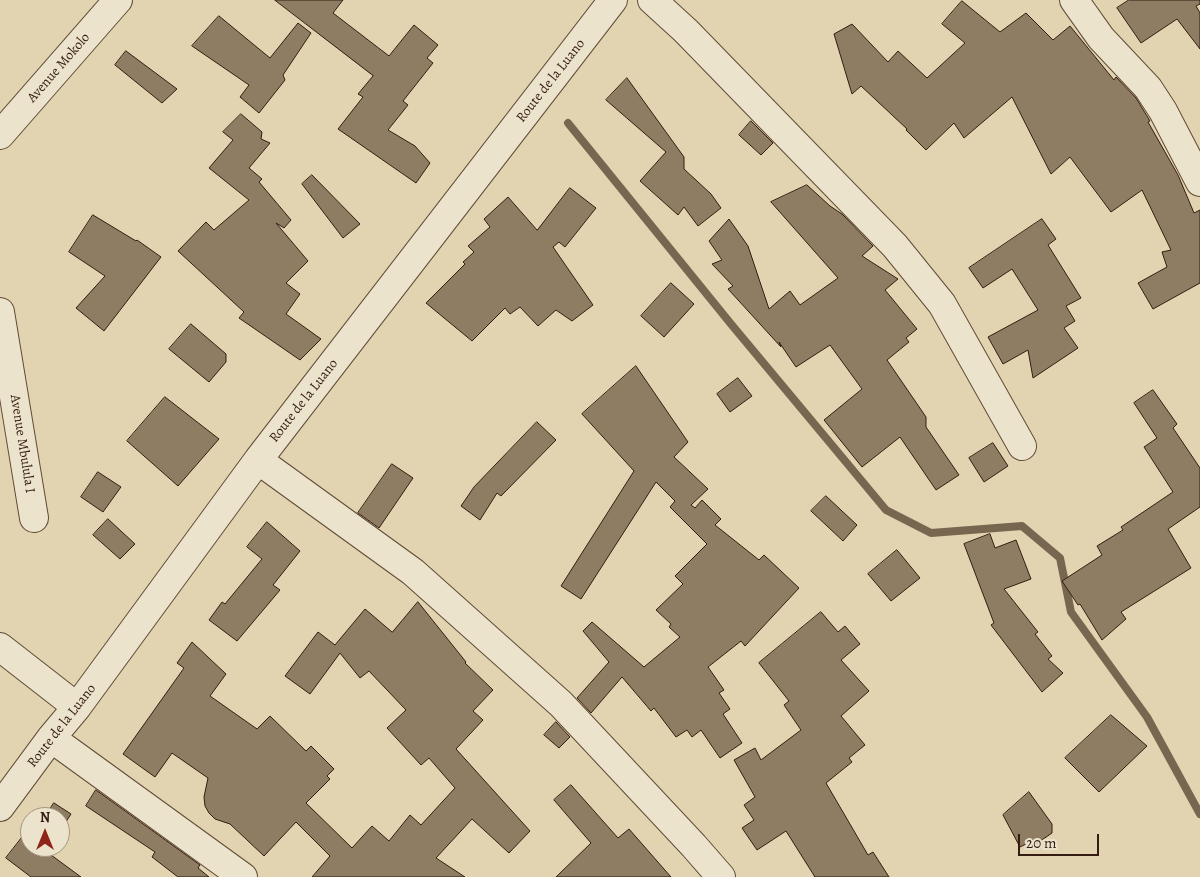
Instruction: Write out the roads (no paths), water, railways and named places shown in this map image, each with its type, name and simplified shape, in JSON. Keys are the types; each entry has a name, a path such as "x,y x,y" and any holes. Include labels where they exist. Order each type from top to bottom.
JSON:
{"street":[{"name":"Avenue Mokolo","path":"0,135 118,0"},
{"name":"Route de la Luano","path":"0,807 51,738 77,707 258,460 613,0"},
{"path":"652,0 693,38 895,246 942,304 1022,446"},
{"path":"1074,0 1101,38 1148,88 1163,111 1200,182"},
{"name":"Avenue Mbulula I","path":"0,312 34,518"},
{"path":"258,460 413,572 561,704 721,877"},
{"path":"0,647 77,707"},
{"path":"51,738 243,877"}],"waterway":[{"path":"568,123 731,324 886,510 931,533 1022,526 1060,558 1071,612 1147,717 1200,814"}]}
